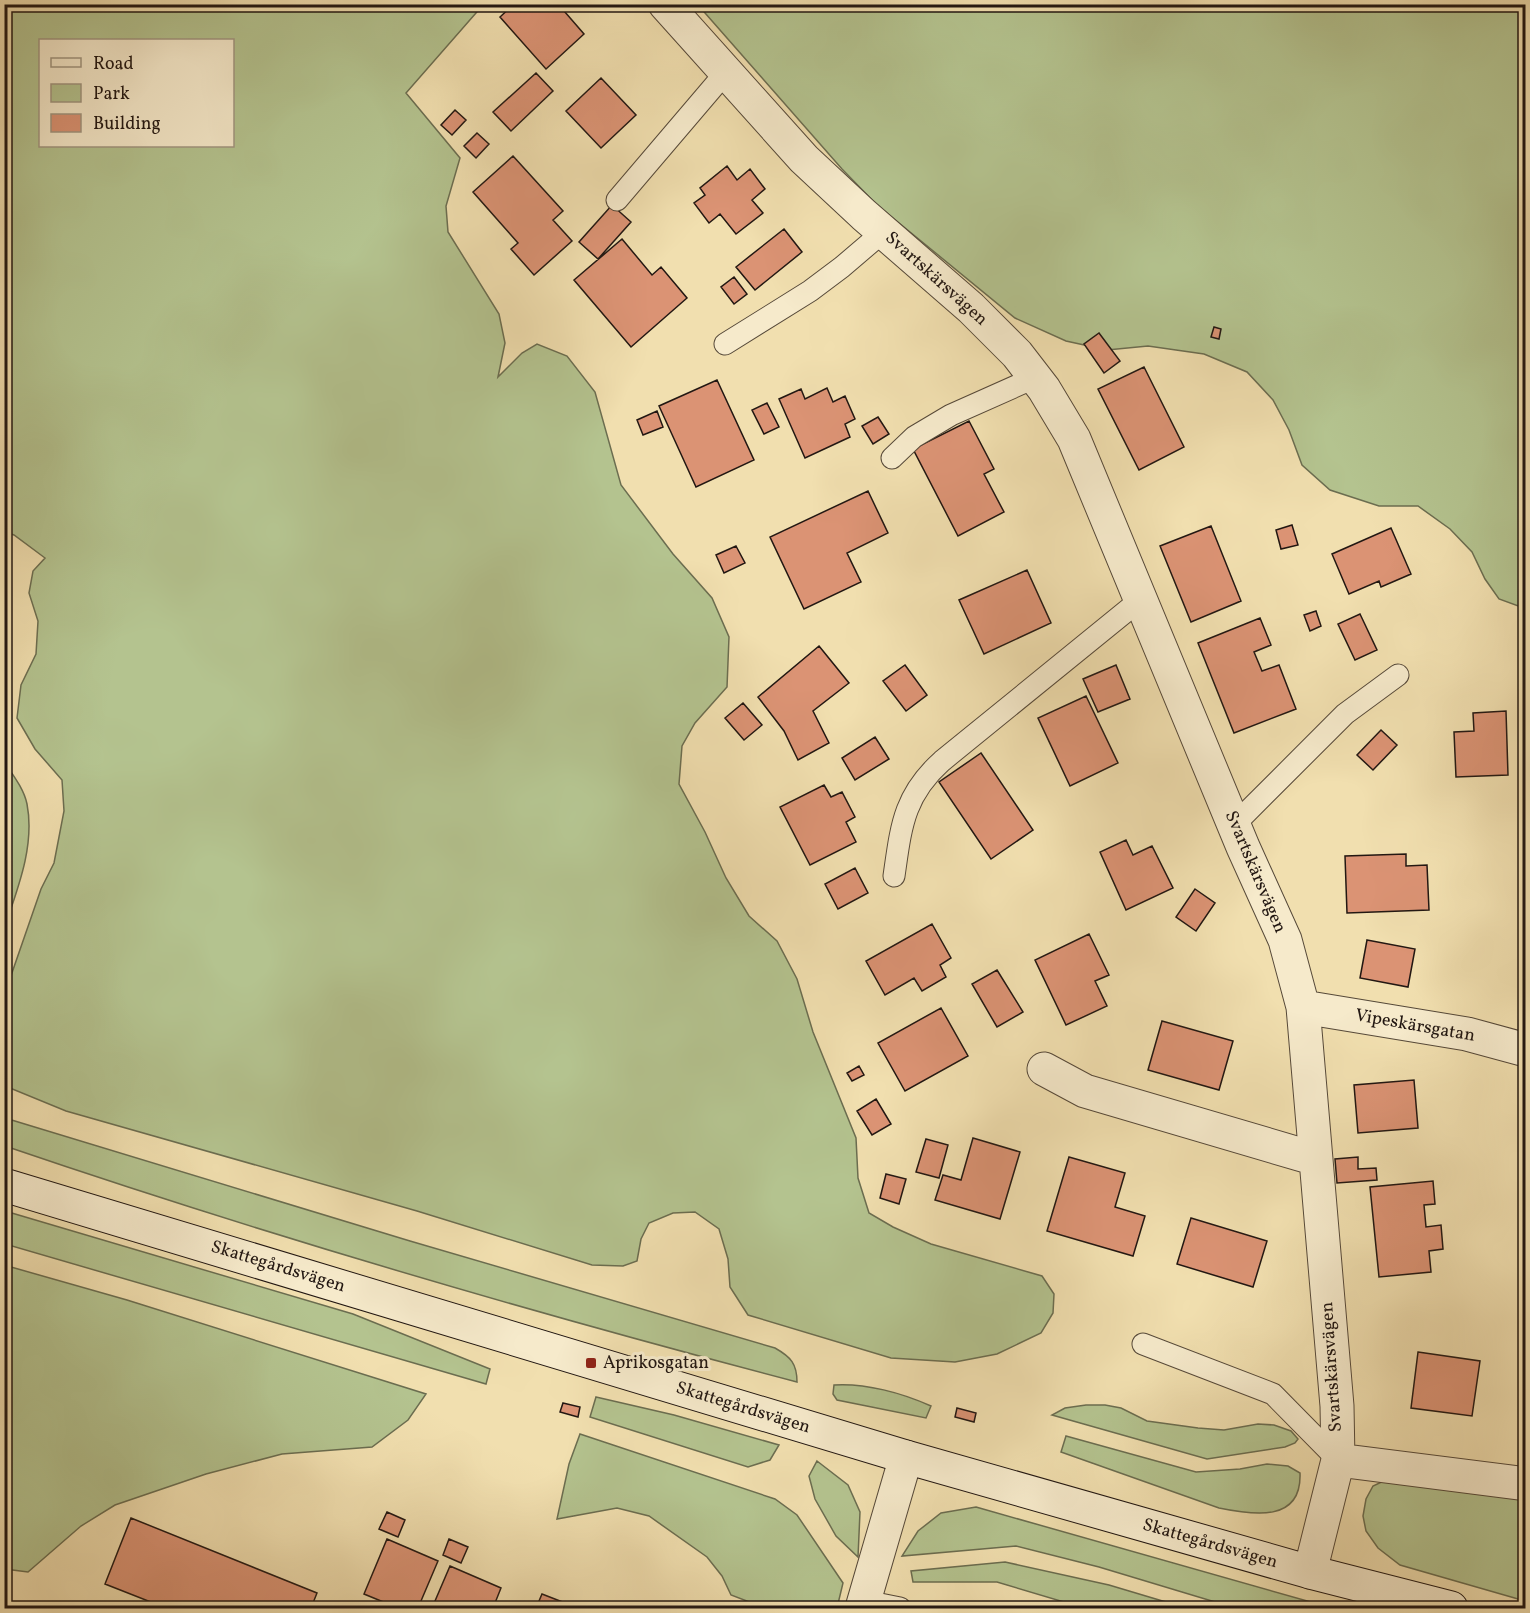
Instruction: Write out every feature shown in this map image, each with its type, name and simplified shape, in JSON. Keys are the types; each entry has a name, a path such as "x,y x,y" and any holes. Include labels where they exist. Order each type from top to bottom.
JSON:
{"street":[{"name":"Svartskärsvägen","path":"665,4 804,159 883,232 971,308 1017,354 1034,378 1074,439 1256,878 1284,940 1303,1007 1337,1406 1338,1460 1310,1572"},
{"name":"Vipeskärsgatan","path":"1303,1007 1467,1034 1526,1050"},
{"path":"1044,1069 1085,1090 1316,1159"},
{"name":"Skattegårdsvägen","path":"4,1185 906,1457 1310,1572 1451,1608"},
{"path":"863,1605 906,1457"},
{"path":"1338,1460 1526,1484"}],"lane":[{"path":"617,200 726,72"},
{"path":"725,344 810,291 883,232"},
{"path":"892,458 914,437 942,421 1034,378"},
{"path":"894,876 901,828 909,802 919,784 942,761 1140,600"},
{"path":"1234,825 1345,714 1398,675"},
{"path":"1143,1344 1273,1394 1338,1460"},
{"path":"863,1605 900,1608"}],"green space":[{"path":"4,5 483,5 406,93 460,158 446,206 448,232 499,314 505,343 498,377 522,353 537,344 567,356 595,392 621,485 673,554 712,598 729,637 727,687 695,723 682,746 679,784 726,878 749,916 777,941 797,979 813,1032 856,1138 858,1178 869,1213 931,1244 1042,1276 1054,1294 1053,1313 1041,1333 997,1354 955,1362 891,1358 748,1315 730,1287 728,1259 719,1229 695,1212 673,1213 649,1223 641,1239 637,1261 623,1266 592,1265 417,1211 66,1111 5,1086 5,993 41,889 54,863 64,811 62,780 35,749 17,718 21,685 36,654 38,621 29,593 33,571 45,558 14,535 5,532"},
{"path":"698,5 1525,5 1525,606 1521,607 1499,599 1485,579 1472,552 1450,529 1418,506 1379,506 1330,490 1302,465 1289,430 1273,400 1247,372 1204,354 1148,346 1107,350 1066,341 1015,318 877,205 842,169"},
{"path":"5,763 18,782 27,804 29,835 24,866 5,926"},
{"path":"5,1118 410,1241 775,1348 792,1362 796,1370 797,1382 399,1271 103,1179 5,1146"},
{"path":"5,1211 353,1314 490,1369 486,1384 5,1244"},
{"path":"4,1265 127,1300 426,1394 408,1420 372,1447 282,1454 206,1474 115,1505 81,1526 28,1572 5,1569"},
{"path":"834,1385 884,1390 931,1406 926,1418 837,1400 833,1394"},
{"path":"596,1397 674,1415 779,1445 770,1460 748,1467 590,1417"},
{"path":"1086,1405 1121,1408 1147,1421 1198,1428 1224,1430 1258,1424 1274,1425 1291,1431 1298,1439 1295,1443 1285,1447 1207,1459 1052,1415 1065,1408"},
{"path":"580,1434 775,1499 797,1515 843,1583 837,1608 765,1608 731,1595 722,1576 707,1557 649,1516 617,1508 557,1519 569,1464"},
{"path":"1066,1436 1196,1472 1240,1469 1267,1464 1288,1466 1300,1473 1298,1489 1293,1501 1273,1512 1246,1513 1219,1508 1061,1452"},
{"path":"817,1461 848,1485 860,1512 858,1557 836,1536 815,1499 809,1476"},
{"path":"1392,1477 1525,1493 1525,1601 1400,1565 1378,1548 1366,1531 1363,1516 1366,1499 1373,1486"},
{"path":"976,1507 1332,1608 1235,1608 1099,1567 1016,1546 902,1556 918,1531 941,1513"},
{"path":"1005,1562 1109,1585 1186,1608 1084,1608 997,1582 913,1582 911,1571"}],"building":[{"path":"514,4 558,4 584,34 546,69 500,17"},
{"path":"536,73 553,91 511,131 493,112"},
{"path":"601,78 636,115 601,148 566,111"},
{"path":"455,110 466,120 452,135 441,125"},
{"path":"477,133 489,144 476,158 464,146"},
{"path":"513,156 563,211 553,220 572,241 534,275 511,249 518,243 473,192"},
{"path":"727,166 737,180 750,169 765,189 752,200 763,213 736,234 720,214 709,223 694,203 705,195 700,188"},
{"path":"612,205 631,222 598,259 579,242"},
{"path":"784,229 802,252 755,290 736,267"},
{"path":"622,239 652,275 661,267 687,298 631,347 574,280"},
{"path":"734,277 747,294 734,304 721,287"},
{"path":"1214,327 1221,329 1219,339 1211,337"},
{"path":"1099,333 1120,361 1104,373 1084,344"},
{"path":"1144,367 1184,447 1139,470 1098,389"},
{"path":"717,380 754,460 696,487 659,406"},
{"path":"827,388 833,402 845,396 855,419 845,424 850,437 805,458 779,399 801,389 805,399"},
{"path":"767,403 779,427 764,434 752,410"},
{"path":"657,411 663,427 643,435 637,420"},
{"path":"878,417 889,434 873,444 862,426"},
{"path":"969,421 994,469 984,474 1004,512 958,536 913,449"},
{"path":"868,491 888,533 847,553 861,582 804,609 770,537"},
{"path":"1292,525 1298,545 1281,549 1276,530"},
{"path":"1211,526 1241,601 1191,622 1160,546"},
{"path":"1391,528 1411,574 1381,587 1379,581 1349,594 1332,554"},
{"path":"736,546 745,563 724,573 716,555"},
{"path":"1027,570 1051,623 984,654 959,600"},
{"path":"1316,611 1321,626 1310,631 1304,615"},
{"path":"1360,614 1377,650 1355,660 1338,624"},
{"path":"1260,618 1271,645 1254,652 1262,671 1279,665 1296,709 1234,733 1198,643"},
{"path":"819,646 849,683 813,711 829,743 798,760 784,731 758,697"},
{"path":"905,665 927,695 906,711 883,681"},
{"path":"1116,665 1130,699 1098,712 1083,679"},
{"path":"1086,696 1118,763 1070,786 1038,718"},
{"path":"743,703 762,725 744,740 725,718"},
{"path":"1506,711 1508,775 1456,777 1454,732 1474,731 1473,713"},
{"path":"1381,730 1397,745 1373,770 1357,755"},
{"path":"875,737 889,759 855,780 842,758"},
{"path":"981,753 1033,830 991,859 939,782"},
{"path":"824,785 831,797 842,792 855,817 846,822 856,842 810,865 780,807"},
{"path":"1126,840 1133,855 1152,846 1173,888 1126,910 1100,852"},
{"path":"1406,854 1406,866 1427,865 1429,910 1347,913 1345,856"},
{"path":"855,868 868,893 838,909 825,884"},
{"path":"1195,889 1215,903 1196,931 1176,917"},
{"path":"932,924 951,958 940,965 946,977 922,991 914,978 885,995 866,961"},
{"path":"1089,934 1109,975 1095,981 1107,1006 1066,1025 1035,960"},
{"path":"1367,940 1415,949 1408,987 1360,978"},
{"path":"997,970 1023,1012 997,1027 972,984"},
{"path":"941,1008 968,1056 905,1091 878,1043"},
{"path":"1162,1021 1233,1041 1219,1090 1148,1070"},
{"path":"859,1066 864,1075 852,1081 847,1073"},
{"path":"1414,1080 1418,1128 1358,1133 1354,1085"},
{"path":"876,1099 891,1124 872,1135 857,1111"},
{"path":"973,1138 1020,1152 1000,1219 935,1200 943,1175 961,1180"},
{"path":"926,1139 948,1145 939,1178 916,1172"},
{"path":"1069,1157 1125,1173 1115,1207 1145,1216 1133,1256 1047,1231"},
{"path":"1358,1157 1358,1169 1376,1168 1377,1180 1337,1183 1335,1159"},
{"path":"886,1174 906,1179 899,1204 880,1198"},
{"path":"1433,1181 1435,1204 1424,1205 1426,1227 1441,1225 1443,1249 1429,1251 1431,1272 1379,1277 1370,1187"},
{"path":"1191,1218 1267,1241 1253,1287 1177,1264"},
{"path":"1418,1352 1480,1361 1472,1416 1411,1408"},
{"path":"563,1403 580,1407 578,1417 560,1412"},
{"path":"957,1408 976,1413 974,1422 955,1417"},
{"path":"387,1512 405,1520 398,1537 379,1529"},
{"path":"131,1518 317,1593 311,1608 166,1608 105,1584"},
{"path":"387,1539 438,1561 418,1608 398,1608 364,1594"},
{"path":"449,1539 468,1547 461,1563 443,1555"},
{"path":"450,1566 501,1588 493,1608 432,1608"},
{"path":"542,1594 578,1608 536,1608"}],"place":[{"name":"Aprikosgatan","path":"591,1363"}]}
